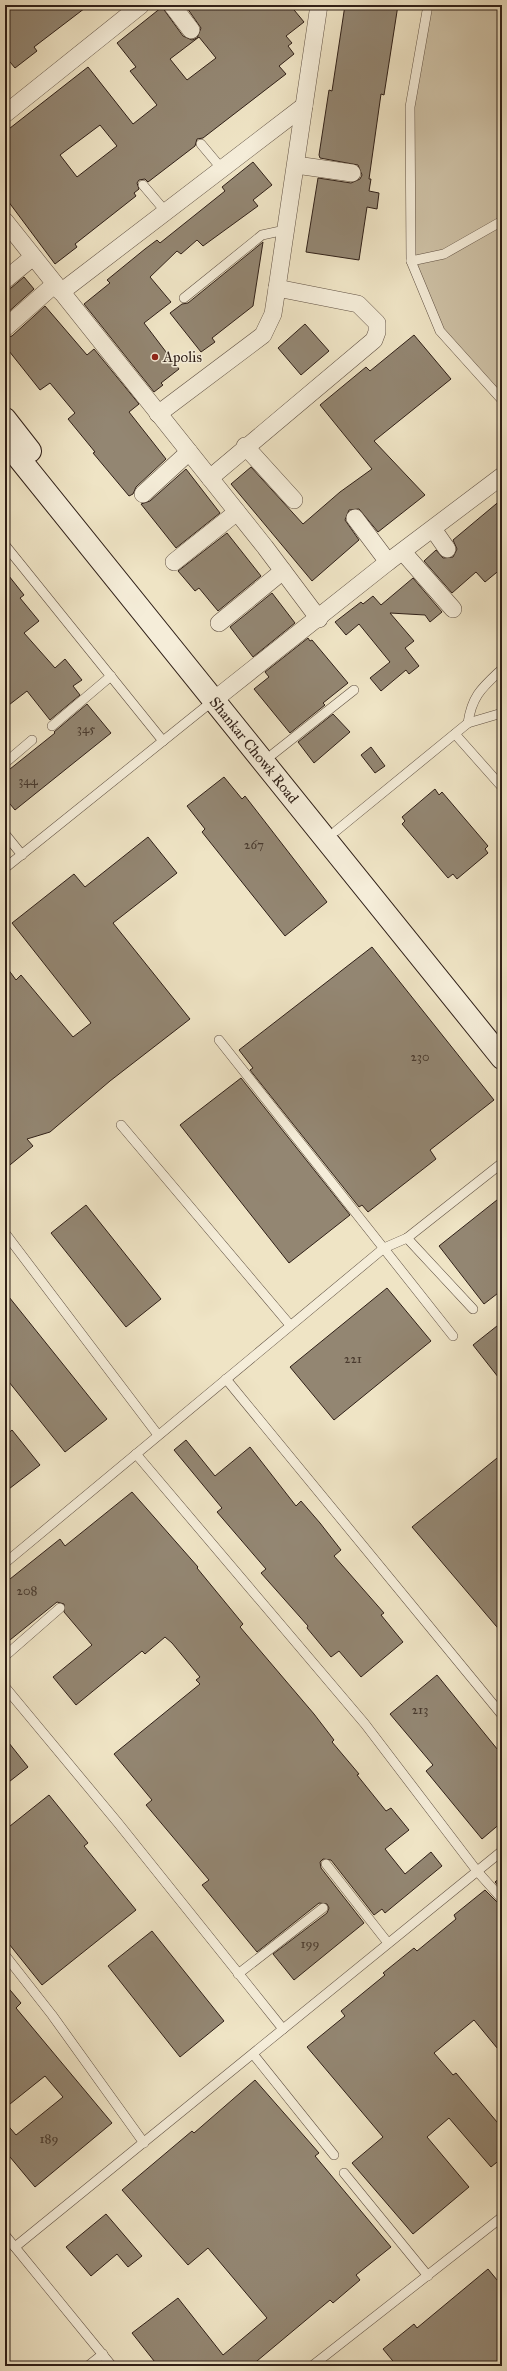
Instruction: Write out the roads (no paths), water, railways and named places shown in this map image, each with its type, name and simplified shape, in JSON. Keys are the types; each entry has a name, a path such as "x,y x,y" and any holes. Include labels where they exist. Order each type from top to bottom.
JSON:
{"main road":[{"name":"Shankar Chowk Road","path":"5,419 218,697 502,1058"},
{"name":"Shankar Chowk Road","path":"5,441 218,697 273,754 502,1035"}],"street":[{"path":"5,114 140,5"},
{"path":"172,5 191,30"},
{"path":"158,414 263,335 272,314 296,165 319,5"},
{"path":"5,328 58,288 166,212 304,106"},
{"path":"296,165 352,173"},
{"path":"5,221 237,512 319,619"},
{"path":"5,280 33,257"},
{"path":"210,478 245,446 374,340 377,332 377,323 358,304 277,288"},
{"path":"245,446 294,500"},
{"path":"143,494 189,452"},
{"path":"218,697 319,619 388,562 502,476"},
{"path":"174,562 237,512"},
{"path":"354,518 388,562"},
{"path":"433,529 447,549"},
{"path":"403,552 452,609"},
{"path":"219,623 283,571"}],"lane":[{"path":"428,5 410,107 411,260 440,331 502,400"},
{"path":"201,144 222,168"},
{"path":"143,185 166,212"},
{"path":"411,260 444,254 502,220"},
{"path":"184,298 262,235 285,230"},
{"path":"5,545 163,741"},
{"path":"468,723 474,699 479,690 502,669"},
{"path":"52,726 111,676"},
{"path":"273,754 354,690"},
{"path":"5,868 218,697"},
{"path":"336,831 468,723 502,713"},
{"path":"455,734 502,786"},
{"path":"5,763 32,740"},
{"path":"5,834 22,855"},
{"path":"219,1040 453,1336"},
{"path":"121,1125 290,1325"},
{"path":"6,1559 136,1454 384,1248 407,1238 502,1163"},
{"path":"5,1232 158,1435"},
{"path":"407,1238 473,1309"},
{"path":"226,1379 502,1715"},
{"path":"136,1454 365,1724 478,1871 502,1899"},
{"path":"5,1656 60,1608"},
{"path":"5,1687 283,2029"},
{"path":"16,2247 502,1851"},
{"path":"326,1864 388,1943"},
{"path":"238,1974 324,1908"},
{"path":"5,1955 52,2015 144,2143"},
{"path":"253,2054 334,2155"},
{"path":"344,2173 428,2276"},
{"path":"312,2366 502,2217"},
{"path":"5,2235 112,2366"},
{"path":"88,2366 102,2354"}],"place":[{"name":"Apolis","path":"155,357"}]}
